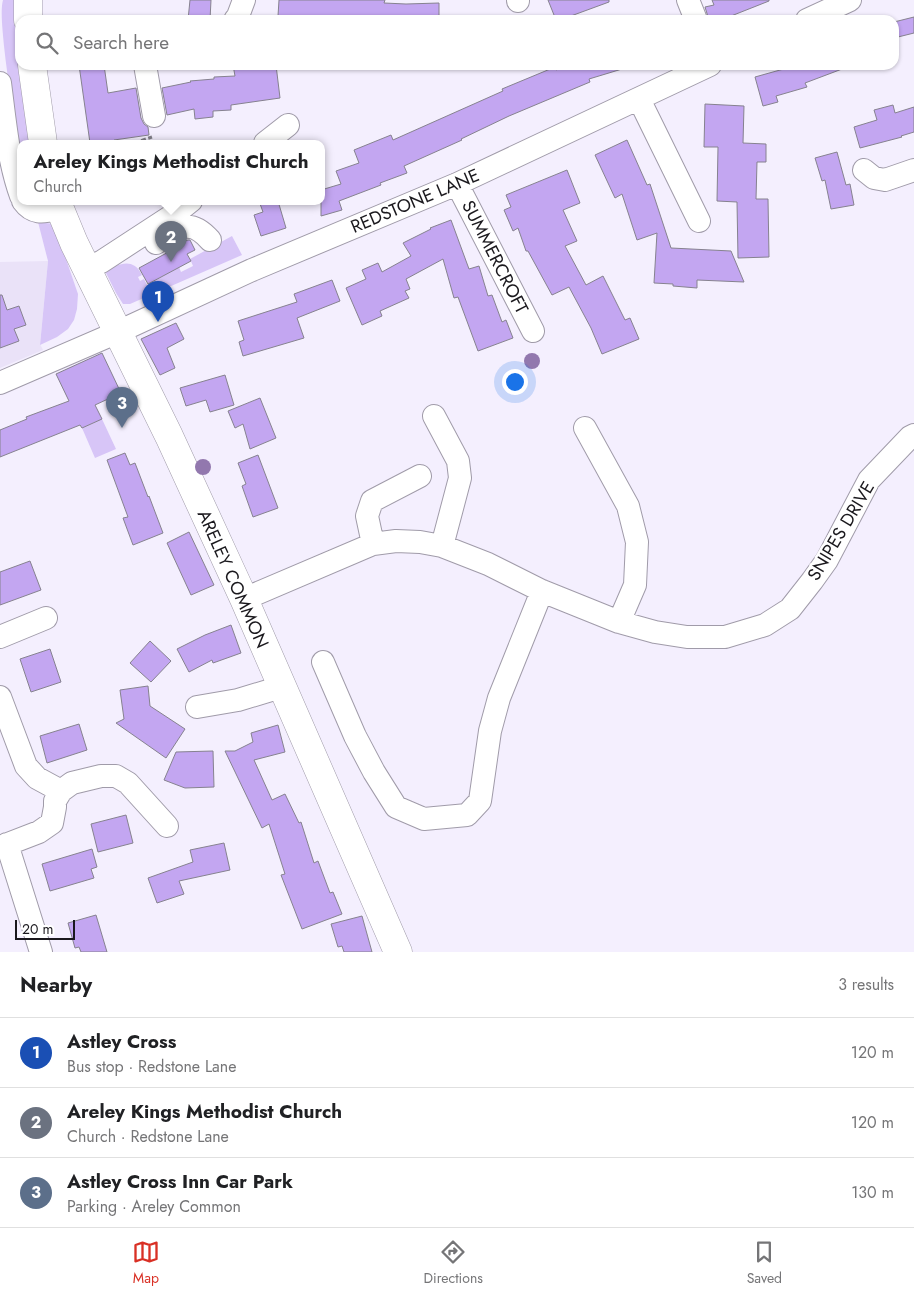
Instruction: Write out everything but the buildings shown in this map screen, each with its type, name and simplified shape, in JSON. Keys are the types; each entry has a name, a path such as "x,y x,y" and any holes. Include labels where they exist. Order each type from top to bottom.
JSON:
{"main road":[{"path":"28,0 28,15"},
{"path":"33,70 43,140"},
{"name":"ARELEY COMMON","path":"59,205 74,243 97,262 118,332 169,436 244,600 398,952"}],"street":[{"path":"238,15 244,0"},
{"path":"688,0 694,15"},
{"path":"818,15 850,0"},
{"path":"146,70 154,116"},
{"name":"REDSTONE LANE","path":"0,383 118,332 252,270 457,184 700,70"},
{"path":"0,83 17,184"},
{"path":"639,99 699,220"},
{"path":"270,140 288,126"},
{"path":"864,170 874,178 885,180 914,170"},
{"name":"SUMMERCROFT","path":"457,184 533,331"},
{"name":"ARELEY COMMON","path":"26,205 29,209 47,212 59,205"},
{"path":"97,262 186,205"},
{"path":"97,262 126,263 177,228 186,226 202,232 210,240"},
{"path":"434,416 458,461 460,478 442,546"},
{"path":"585,428 628,506 637,542 635,585 619,622"},
{"name":"SNIPES DRIVE","path":"244,600 372,544 396,541 420,542 442,546 488,564 542,591 619,622 655,632 687,637 725,637 765,625 790,609 827,560 870,480 914,435"},
{"path":"372,544 367,516 372,501 420,476"},
{"path":"323,662 355,736 374,772 396,807 424,818 467,815 480,801 490,731 499,698 542,591"},
{"path":"0,637 46,618"},
{"path":"197,707 238,700 281,687"},
{"path":"0,697 26,766 37,778 60,791"},
{"path":"41,952 4,846 39,832 52,823 55,801 60,791 72,783 102,776 116,776 128,783 167,826"}],"shaded area":[{"path":"3,0 20,0 20,15 15,15 15,70 21,70 34,140 18,140 4,46"},
{"path":"38,222 54,224 78,294 74,320 68,329 40,345 48,261"},
{"path":"232,236 242,255 130,304 123,304 105,271 120,264 130,264 138,269 142,275 138,277 140,281 144,279 147,285 179,267 181,272 193,266 190,259"},
{"path":"48,261 40,344 43,350 0,368 0,262"},
{"path":"102,419 116,449 95,458 82,428"}],"place":[{"name":"Areley Kings Methodist Church","path":"171,262"},
{"name":"Astley Cross","path":"158,322"},
{"name":"Astley Cross Inn Car Park","path":"122,428"}]}
